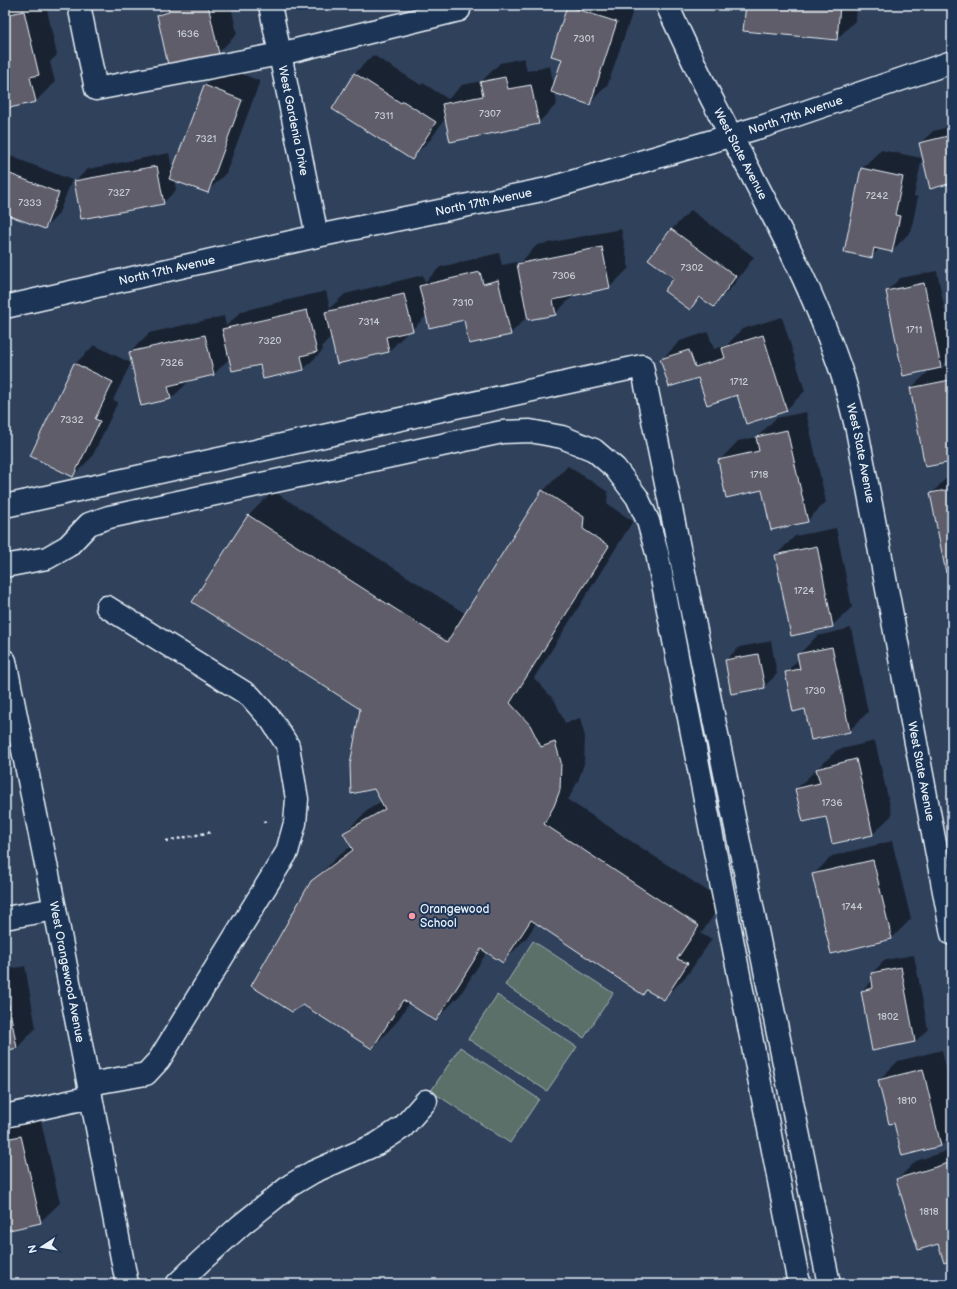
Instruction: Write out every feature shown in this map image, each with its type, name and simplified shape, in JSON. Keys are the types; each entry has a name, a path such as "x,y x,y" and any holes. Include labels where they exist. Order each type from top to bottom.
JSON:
{"street":[{"path":"79,5 96,89 280,54 459,10 458,5"},
{"name":"West Gardenia Drive","path":"270,5 317,236"},
{"name":"West State Avenue","path":"667,5 804,279 844,381 857,430 952,934"},
{"name":"North 17th Avenue","path":"5,307 317,236 547,190 764,126 952,62"},
{"path":"5,506 642,366 828,1284"},
{"path":"5,566 47,558 68,546 89,524 109,517 502,432 530,431 562,437 594,450 614,468 637,497 648,521 657,553 799,1284"},
{"path":"5,1116 146,1074 159,1060 287,852 295,822 297,798 288,746 272,721 250,696 107,607"},
{"name":"West Orangewood Avenue","path":"5,661 10,714 55,909 127,1284"},
{"path":"5,918 55,909"},
{"path":"177,1284 200,1261 241,1225 291,1185 313,1172 377,1144 403,1127 426,1101"}],"path":[{"path":"166,841 212,832"}],"green space":[{"path":"533,941 613,993 584,1038 505,985"},
{"path":"497,995 577,1047 547,1091 468,1039"},
{"path":"460,1047 539,1099 510,1143 431,1091"}],"building":[{"path":"168,5 208,5 219,54 168,65 157,15 169,12"},
{"path":"746,5 840,5 837,40 743,31"},
{"path":"567,6 617,22 590,105 551,92 562,59 551,56"},
{"path":"24,11 39,75 30,77 36,102 5,109 5,15"},
{"path":"354,73 401,103 403,101 436,122 412,160 332,109"},
{"path":"505,77 508,89 531,85 539,124 450,142 442,104 483,96 480,82"},
{"path":"204,85 242,100 208,193 169,179"},
{"path":"952,135 952,183 930,189 919,143"},
{"path":"157,166 164,204 81,219 74,181"},
{"path":"861,168 903,177 895,215 900,216 892,252 874,248 872,258 844,252"},
{"path":"5,172 59,193 45,229 5,214"},
{"path":"671,229 736,276 714,307 699,297 690,310 664,291 674,278 648,259"},
{"path":"602,247 610,288 553,300 556,315 528,320 517,264"},
{"path":"480,272 483,284 498,280 511,335 469,344 464,320 429,328 419,286"},
{"path":"924,283 941,368 903,376 886,291"},
{"path":"404,294 413,331 386,337 389,352 337,364 325,312"},
{"path":"307,310 317,352 301,356 304,370 263,379 260,365 232,371 222,329"},
{"path":"205,335 214,375 168,386 171,399 141,406 129,352"},
{"path":"763,335 787,411 746,424 737,395 707,405 698,378 669,387 660,359 689,350 695,367 725,358 722,348"},
{"path":"74,363 113,382 95,419 100,421 73,477 30,456"},
{"path":"950,380 952,389 952,462 925,467 910,388"},
{"path":"787,430 808,522 771,530 762,490 726,498 718,460 759,451 756,437"},
{"path":"952,489 952,571 946,573 930,493"},
{"path":"542,490 584,517 583,529 609,546 510,703 530,725 541,747 555,742 561,762 560,790 554,806 544,824 699,926 677,959 688,963 664,1000 646,990 643,995 531,920 503,963 481,949 436,1021 403,1000 372,1049 303,1005 292,1012 251,986 311,881 353,850 343,833 385,809 374,789 351,794 350,765 360,709 192,602 248,515 447,642"},
{"path":"817,546 833,627 791,636 775,555"},
{"path":"832,647 850,732 811,740 805,709 793,712 785,672 800,669 797,654"},
{"path":"758,654 765,688 731,694 725,660"},
{"path":"856,759 873,835 832,844 826,817 803,822 795,789 820,783 816,769"},
{"path":"873,860 892,939 831,954 812,874"},
{"path":"901,967 915,1042 872,1051 861,991 873,988 871,973"},
{"path":"5,985 17,1048 5,1051"},
{"path":"923,1069 941,1146 902,1156 894,1123 889,1124 878,1080"},
{"path":"21,1136 41,1223 5,1231 5,1139"},
{"path":"952,1162 952,1260 944,1263 938,1244 918,1250 896,1179"}],"place":[{"name":"Orangewood School","path":"412,916"}]}
